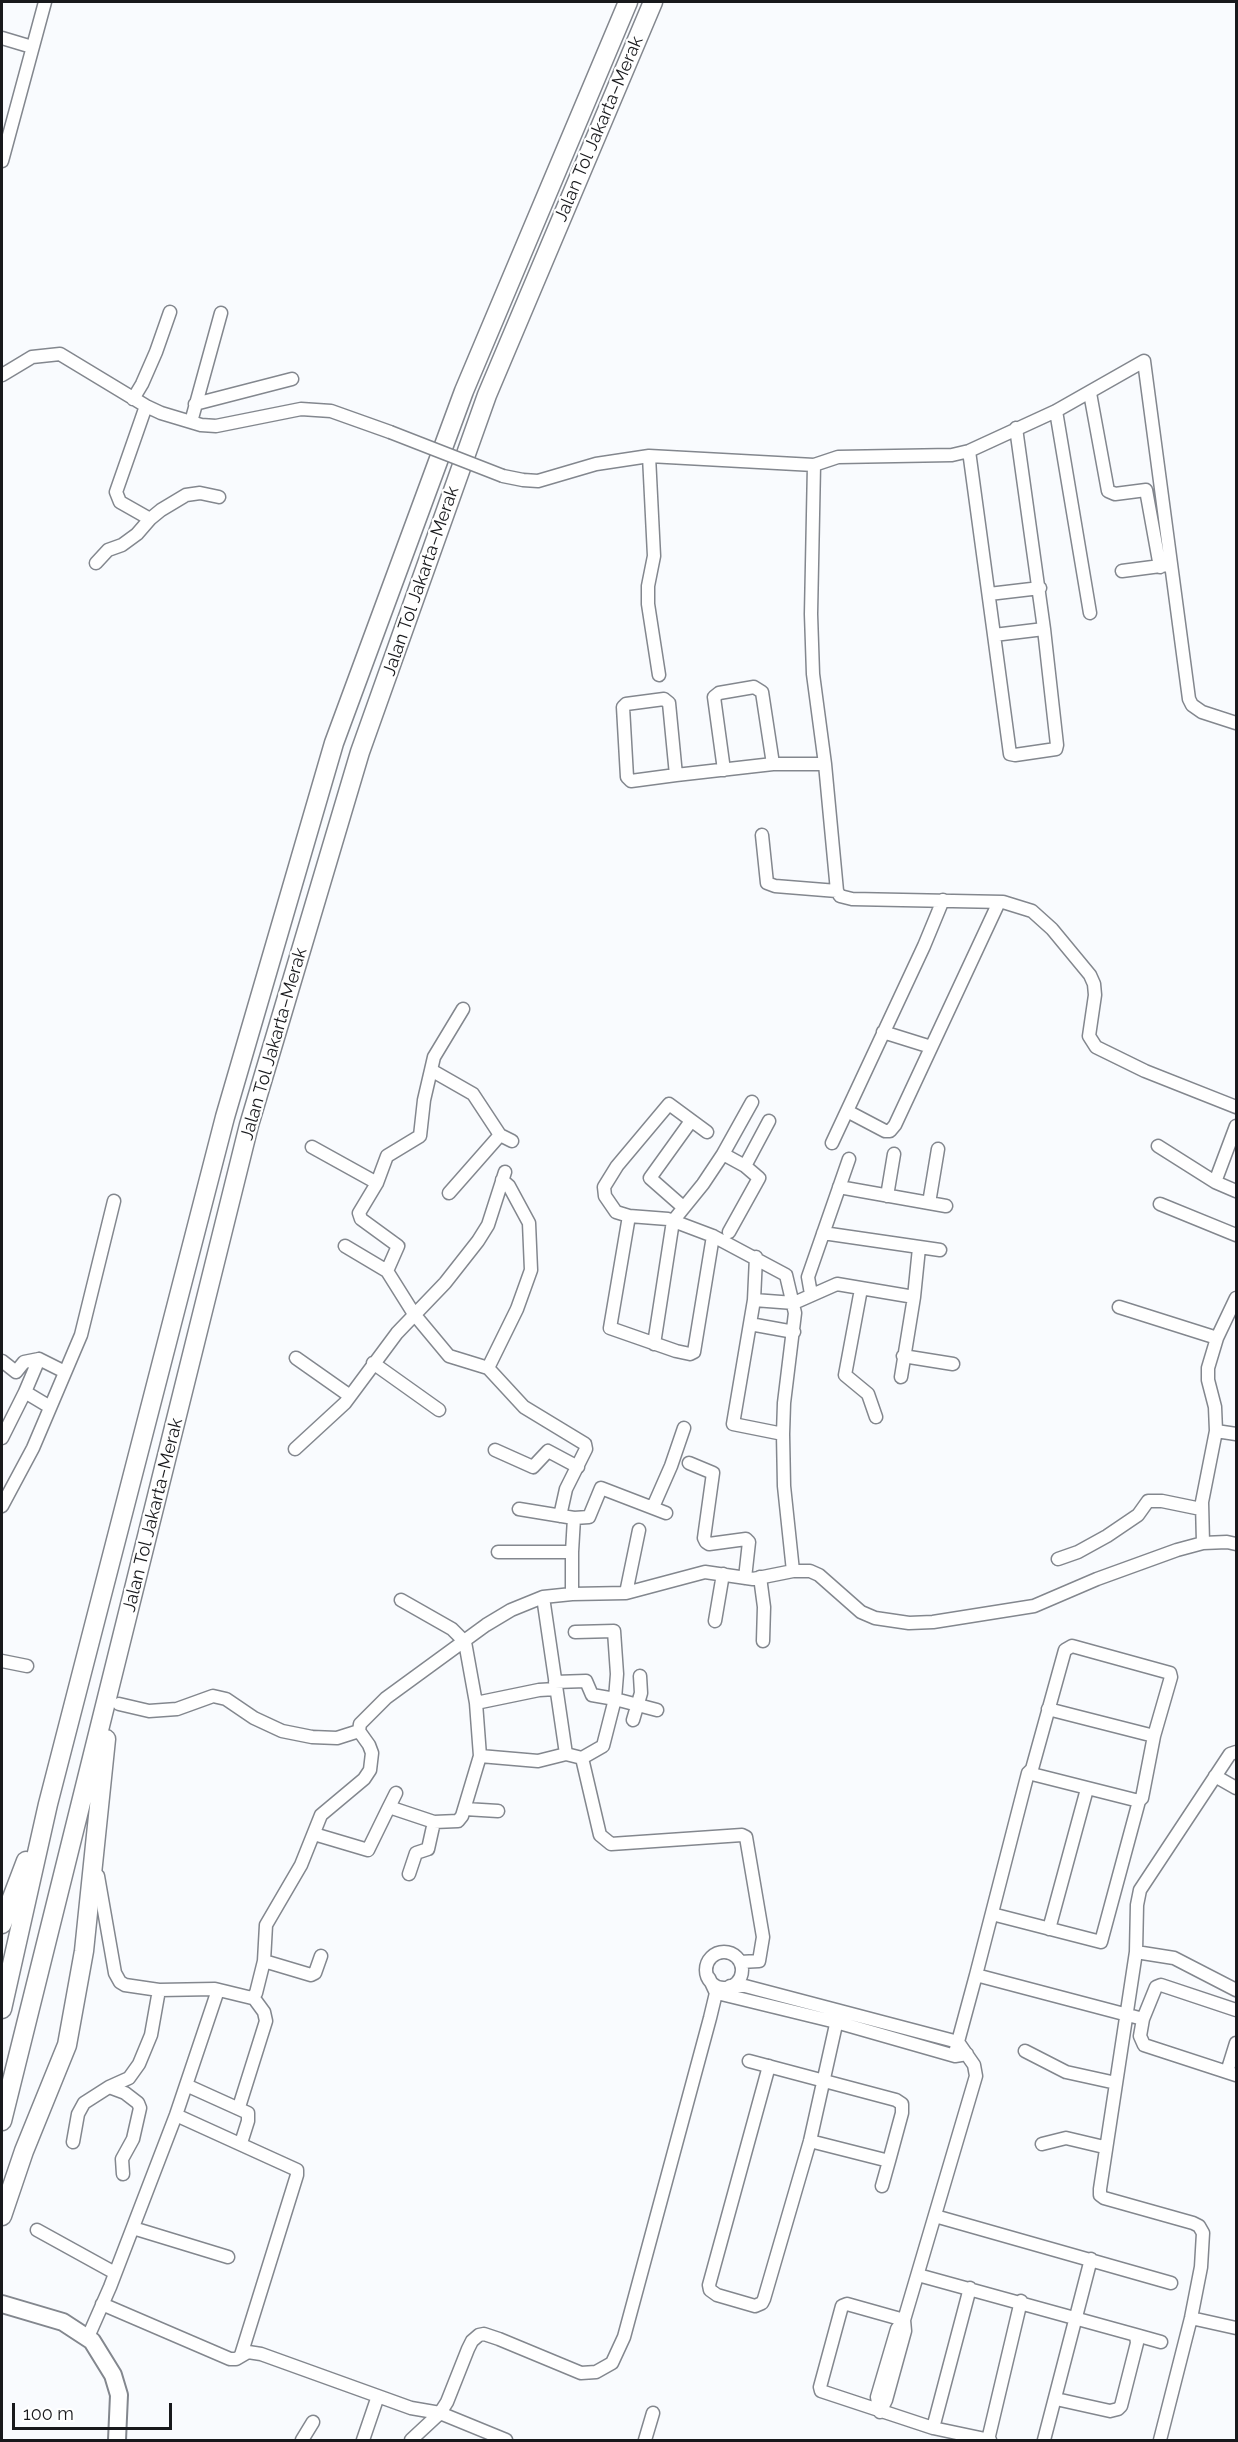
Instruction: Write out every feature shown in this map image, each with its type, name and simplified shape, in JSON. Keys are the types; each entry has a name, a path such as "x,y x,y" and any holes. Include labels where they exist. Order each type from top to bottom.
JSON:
{"highway":[{"name":"Jalan Tol Jakarta–Merak","path":"2,2009 48,1804 225,1117 334,743 464,391 628,2"},
{"name":"Jalan Tol Jakarta–Merak","path":"2,2121 112,1703 249,1125 360,752 487,395 653,2"},
{"path":"2,2216 24,2151 67,2045 84,1951 112,1703"},
{"path":"2,1924 48,1804"}],"main road":[{"path":"7,2306 63,2322 88,2337 106,2363 119,2395 117,2440"}],"street":[{"path":"2,161 45,2"},
{"path":"2,38 32,47"},
{"path":"133,399 151,362 170,312"},
{"path":"191,422 221,313"},
{"path":"2,375 32,357 60,354 146,406 191,422 216,426 301,408 331,411 503,476 538,481 596,464 649,456 814,465 838,457 939,456 969,451 1056,411 1144,361 1166,566 1190,702 1202,712 1236,723"},
{"path":"195,405 292,379"},
{"path":"1090,393 1108,491 1115,494 1146,490 1166,566"},
{"path":"146,406 116,492 120,502 150,519"},
{"path":"1056,411 1090,613"},
{"path":"969,451 1009,751 1015,755 1052,751 1057,745 1040,588 1016,428"},
{"path":"649,456 654,556 648,586 648,604 659,675"},
{"path":"814,465 811,614 813,674 825,764 837,891 840,896 852,899 999,902 1032,911 1085,966 1095,989 1089,1036 1096,1047 1145,1071 1236,1107"},
{"path":"96,563 108,550 122,545 137,534 161,510 186,495 200,493 219,497"},
{"path":"1122,571 1166,566"},
{"path":"989,594 1040,588"},
{"path":"994,635 1044,628"},
{"path":"724,770 714,697 719,693 754,687 762,692 773,764"},
{"path":"676,775 667,701 664,699 624,705 622,709 628,780 676,775 724,770 773,764 825,764"},
{"path":"762,835 767,883 775,886 837,891"},
{"path":"832,1143 924,946 943,900"},
{"path":"846,1111 885,1131 893,1129 999,902"},
{"path":"387,1271 398,1246 359,1216 390,1153 420,1136 424,1100 434,1057 463,1008"},
{"path":"883,1032 931,1047"},
{"path":"431,1070 473,1094 500,1135 512,1141"},
{"path":"654,1344 678,1214 694,1196 723,1154 752,1102"},
{"path":"678,1214 629,1216 616,1212 605,1196 604,1187 617,1166 669,1104 707,1132"},
{"path":"690,1121 650,1178 678,1214 713,1236 786,1275 802,1299"},
{"path":"745,1166 769,1121"},
{"path":"1215,1182 1236,1126"},
{"path":"449,1193 500,1135"},
{"path":"1158,1146 1215,1182 1236,1191"},
{"path":"312,1147 377,1182"},
{"path":"929,1203 938,1149"},
{"path":"723,1154 745,1166 759,1178 729,1232"},
{"path":"887,1196 894,1154"},
{"path":"793,1571 784,1486 784,1403 794,1332 802,1299 849,1159"},
{"path":"295,1449 350,1396 396,1333 445,1283 483,1234 492,1217 503,1176 529,1223 531,1270 517,1309 488,1368"},
{"path":"839,1187 946,1206"},
{"path":"2,1506 5,1490 33,1449 81,1335 114,1201"},
{"path":"1160,1204 1236,1234"},
{"path":"629,1216 610,1328 690,1354 694,1352 713,1236"},
{"path":"823,1233 940,1250"},
{"path":"345,1246 379,1264 387,1271 414,1314 449,1356 488,1368 525,1407 585,1444 586,1449 567,1488 560,1516"},
{"path":"901,1377 914,1297 919,1248"},
{"path":"756,1257 754,1300 733,1424 783,1434"},
{"path":"754,1300 802,1299 832,1285 914,1297"},
{"path":"861,1289 845,1375 868,1394 876,1417"},
{"path":"1203,1542 1202,1509 1216,1431 1215,1407 1208,1380 1208,1368 1217,1338 1236,1298"},
{"path":"1119,1307 1217,1338"},
{"path":"750,1324 794,1332"},
{"path":"903,1356 953,1364"},
{"path":"296,1358 350,1396"},
{"path":"2,1362 16,1371 24,1362 39,1359 65,1372"},
{"path":"2,1438 39,1359"},
{"path":"373,1363 439,1410"},
{"path":"25,1392 50,1407"},
{"path":"653,1507 684,1428"},
{"path":"1216,1431 1236,1434"},
{"path":"495,1450 534,1467 548,1451 578,1467"},
{"path":"689,1463 712,1473 704,1538 706,1542 709,1544 746,1539 749,1542 745,1578"},
{"path":"519,1509 574,1518 590,1516 601,1488 666,1513"},
{"path":"1058,1558 1078,1552 1107,1536 1141,1512 1148,1501 1161,1501 1202,1509"},
{"path":"572,1594 574,1518"},
{"path":"626,1593 639,1530"},
{"path":"112,1703 149,1711 177,1709 213,1696 226,1699 254,1718 282,1731 312,1737 337,1738 358,1731 364,1719 386,1698 486,1625 511,1610 543,1597 626,1593 705,1572 745,1578 793,1571 815,1573 861,1612 875,1618 909,1623 933,1622 1034,1606 1097,1579 1203,1542 1236,1544"},
{"path":"498,1552 572,1552"},
{"path":"715,1621 723,1574"},
{"path":"760,1577 764,1607 763,1641"},
{"path":"543,1597 566,1754"},
{"path":"389,1807 434,1822 458,1821 465,1809 480,1756 476,1703 465,1642 452,1629 401,1600"},
{"path":"480,1756 538,1761 566,1754 582,1758 603,1746 615,1699 617,1674 614,1631 575,1632"},
{"path":"961,2055 958,2043 1028,1773 1032,1769 1068,1647 1167,1671 1171,1677 1154,1736 1142,1798 1139,1801 1104,1940 1098,1942 992,1914"},
{"path":"2,1661 27,1666"},
{"path":"633,1720 642,1688 640,1676"},
{"path":"476,1703 555,1685 586,1681 592,1695 657,1710"},
{"path":"1048,1709 1154,1736"},
{"path":"253,1997 264,1961 266,1925 301,1865 321,1815 364,1779 370,1770 372,1754 369,1745 358,1731"},
{"path":"1160,2440 1191,2318 1201,2267 1203,2233 1199,2226 1192,2223 1124,2205 1100,2194 1104,2147 1136,1952 1137,1905 1140,1890 1215,1776 1234,1755"},
{"path":"582,1758 600,1835 611,1844 745,1836 763,1937 759,1961 740,1962"},
{"path":"1028,1773 1139,1801"},
{"path":"1215,1776 1236,1788"},
{"path":"1049,1929 1087,1789"},
{"path":"314,1834 368,1850 396,1793"},
{"path":"465,1809 498,1810"},
{"path":"409,1874 416,1853 428,1849 434,1822"},
{"path":"94,1853 115,1973 120,1982 125,1985 159,1989 217,1990 253,1997 264,2012 266,2021 239,2107"},
{"path":"411,2440 440,2413 447,2402 472,2341 484,2334 581,2373 596,2372 612,2363 624,2337 722,1991 739,1979 742,1974 740,1962 733,1954 722,1952 717,1954 707,1967 709,1978 722,1991 958,2043"},
{"path":"1136,1952 1174,1958 1236,1990"},
{"path":"264,1961 311,1976 315,1973 321,1956"},
{"path":"976,1975 1143,2019"},
{"path":"1236,2010 1161,1985 1156,1987 1143,2019 1140,2036 1144,2044 1232,2074 1236,2043"},
{"path":"73,2142 81,2108 90,2098 129,2078 139,2064 151,2035 159,1989"},
{"path":"88,2337 176,2115 217,1990"},
{"path":"841,2018 961,2055 974,2066 976,2076 918,2275 904,2320 897,2329 877,2397 880,2412"},
{"path":"769,2066 709,2285 712,2292 755,2306 762,2303 810,2140 841,2018"},
{"path":"1025,2051 1066,2072 1116,2083"},
{"path":"749,2061 824,2084 896,2100 902,2104 902,2113 882,2186"},
{"path":"186,2085 248,2113 241,2143"},
{"path":"110,2087 125,2093 138,2103 140,2108 133,2139 122,2159 123,2174"},
{"path":"176,2115 294,2167 297,2175 241,2355"},
{"path":"1042,2144 1066,2138 1104,2147"},
{"path":"810,2140 889,2161"},
{"path":"935,2216 1171,2283"},
{"path":"133,2228 228,2257"},
{"path":"36,2230 115,2273"},
{"path":"1044,2440 1091,2259"},
{"path":"918,2275 1021,2301 1161,2342"},
{"path":"933,2428 970,2288"},
{"path":"904,2320 847,2304 842,2307 820,2387 821,2391 933,2428 989,2440 1021,2301"},
{"path":"102,2304 223,2357 236,2359 253,2352 261,2354 411,2408 440,2413 506,2440"},
{"path":"1191,2318 1236,2328"},
{"path":"1056,2399 1110,2410 1118,2409 1121,2406 1137,2343 1136,2335"},
{"path":"363,2440 378,2396"},
{"path":"645,2440 653,2413"},
{"path":"302,2440 313,2422"}]}
